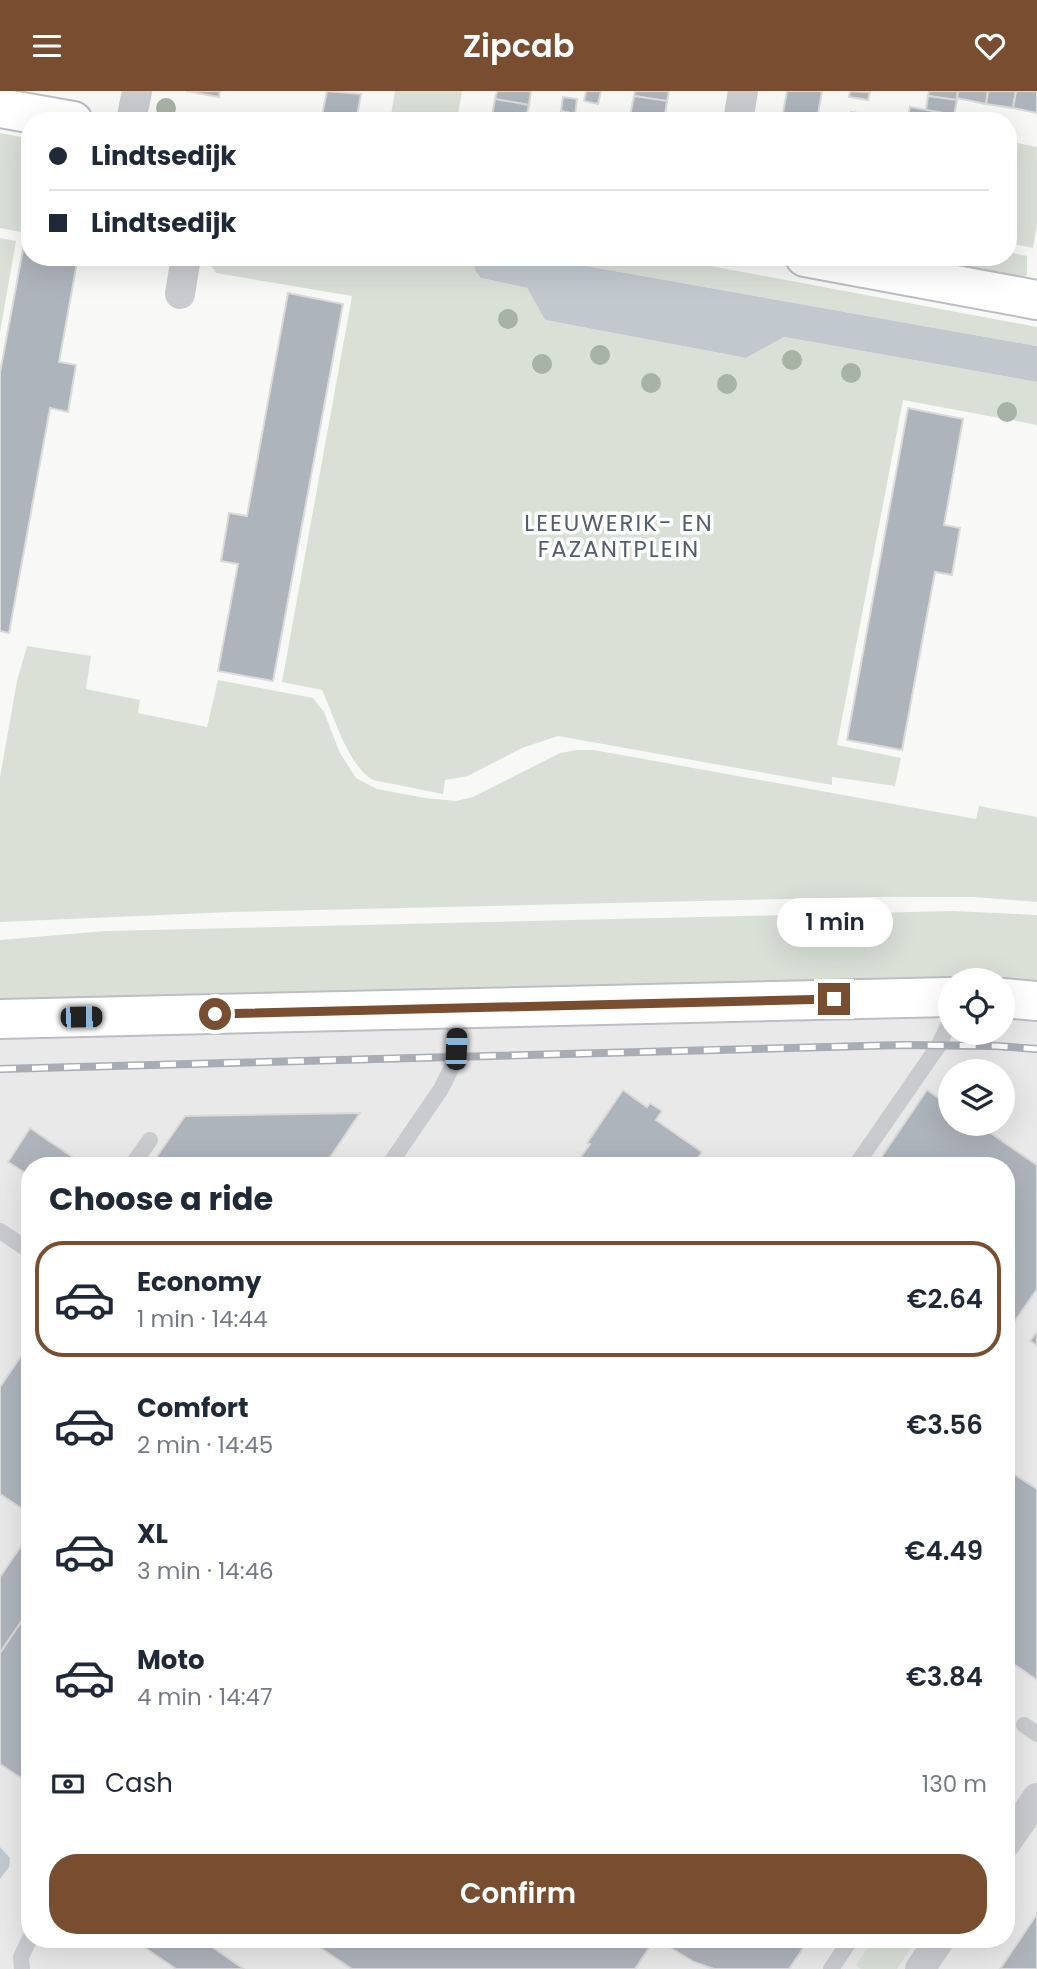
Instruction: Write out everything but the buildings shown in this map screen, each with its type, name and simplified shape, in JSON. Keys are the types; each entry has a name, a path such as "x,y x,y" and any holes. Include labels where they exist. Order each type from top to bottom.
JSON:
{"main road":[{"path":"0,108 22,112"},
{"path":"854,266 1037,300"},
{"path":"0,1019 938,997"},
{"path":"1015,999 1037,1001"}],"street":[{"path":"132,112 136,91"},
{"path":"740,112 743,91"},
{"path":"180,294 185,266"},
{"path":"1015,1830 1037,1798"},
{"path":"920,1969 934,1948"}],"lane":[{"path":"394,1157 453,1065 457,1008"},
{"path":"862,1157 939,1045"},
{"path":"138,1157 150,1140"},
{"path":"0,1231 21,1245"},
{"path":"22,1969 21,1957 25,1948"},
{"path":"831,1969 845,1948"}],"shaded area":[{"path":"395,91 462,91 458,112 392,112"},
{"path":"0,133 21,137 21,232 0,228"},
{"path":"1017,143 1037,147 1037,224 1033,248 1017,245"},
{"path":"0,238 16,241 0,332"},
{"path":"1017,254 1027,256 1027,275 1024,277 966,266 1017,266"},
{"path":"211,266 478,266 481,278 527,288 545,320 746,358 784,337 1037,382 1037,425 903,400 837,745 901,758 895,786 832,777 832,785 558,736 522,748 468,776 445,780 443,794 373,780 356,764 349,752 322,690 282,682 352,296 216,273"},
{"path":"475,266 586,266 1037,346 1037,382 784,337 746,358 545,320 527,288 481,278"},
{"path":"586,266 711,266 1037,327 1037,346"},
{"path":"27,646 91,656 86,689 140,700 138,713 207,727 218,680 313,698 324,712 340,753 356,778 377,789 425,798 456,801 473,797 560,753 594,750 976,819 979,806 1037,817 1037,902 973,897 870,897 231,912 0,922 0,777 17,681"},
{"path":"953,911 1037,915 1037,983 1015,982 1015,968 938,968 938,980 0,999 0,940 105,931"},
{"path":"0,1005 938,1008 938,1045 1015,1045 1015,1008 1037,1008 1037,1969 0,1969"},
{"path":"0,1847 10,1858 9,1867 0,1879"},
{"path":"868,1948 911,1948 897,1969 861,1969 856,1965"}],"railway":[{"path":"0,1069 902,1045 1037,1049"}],"district":[{"name":"LEEUWERIK- EN FAZANTPLEIN","path":"619,536"}],"route":[{"path":"215,1014 834,999"}]}
